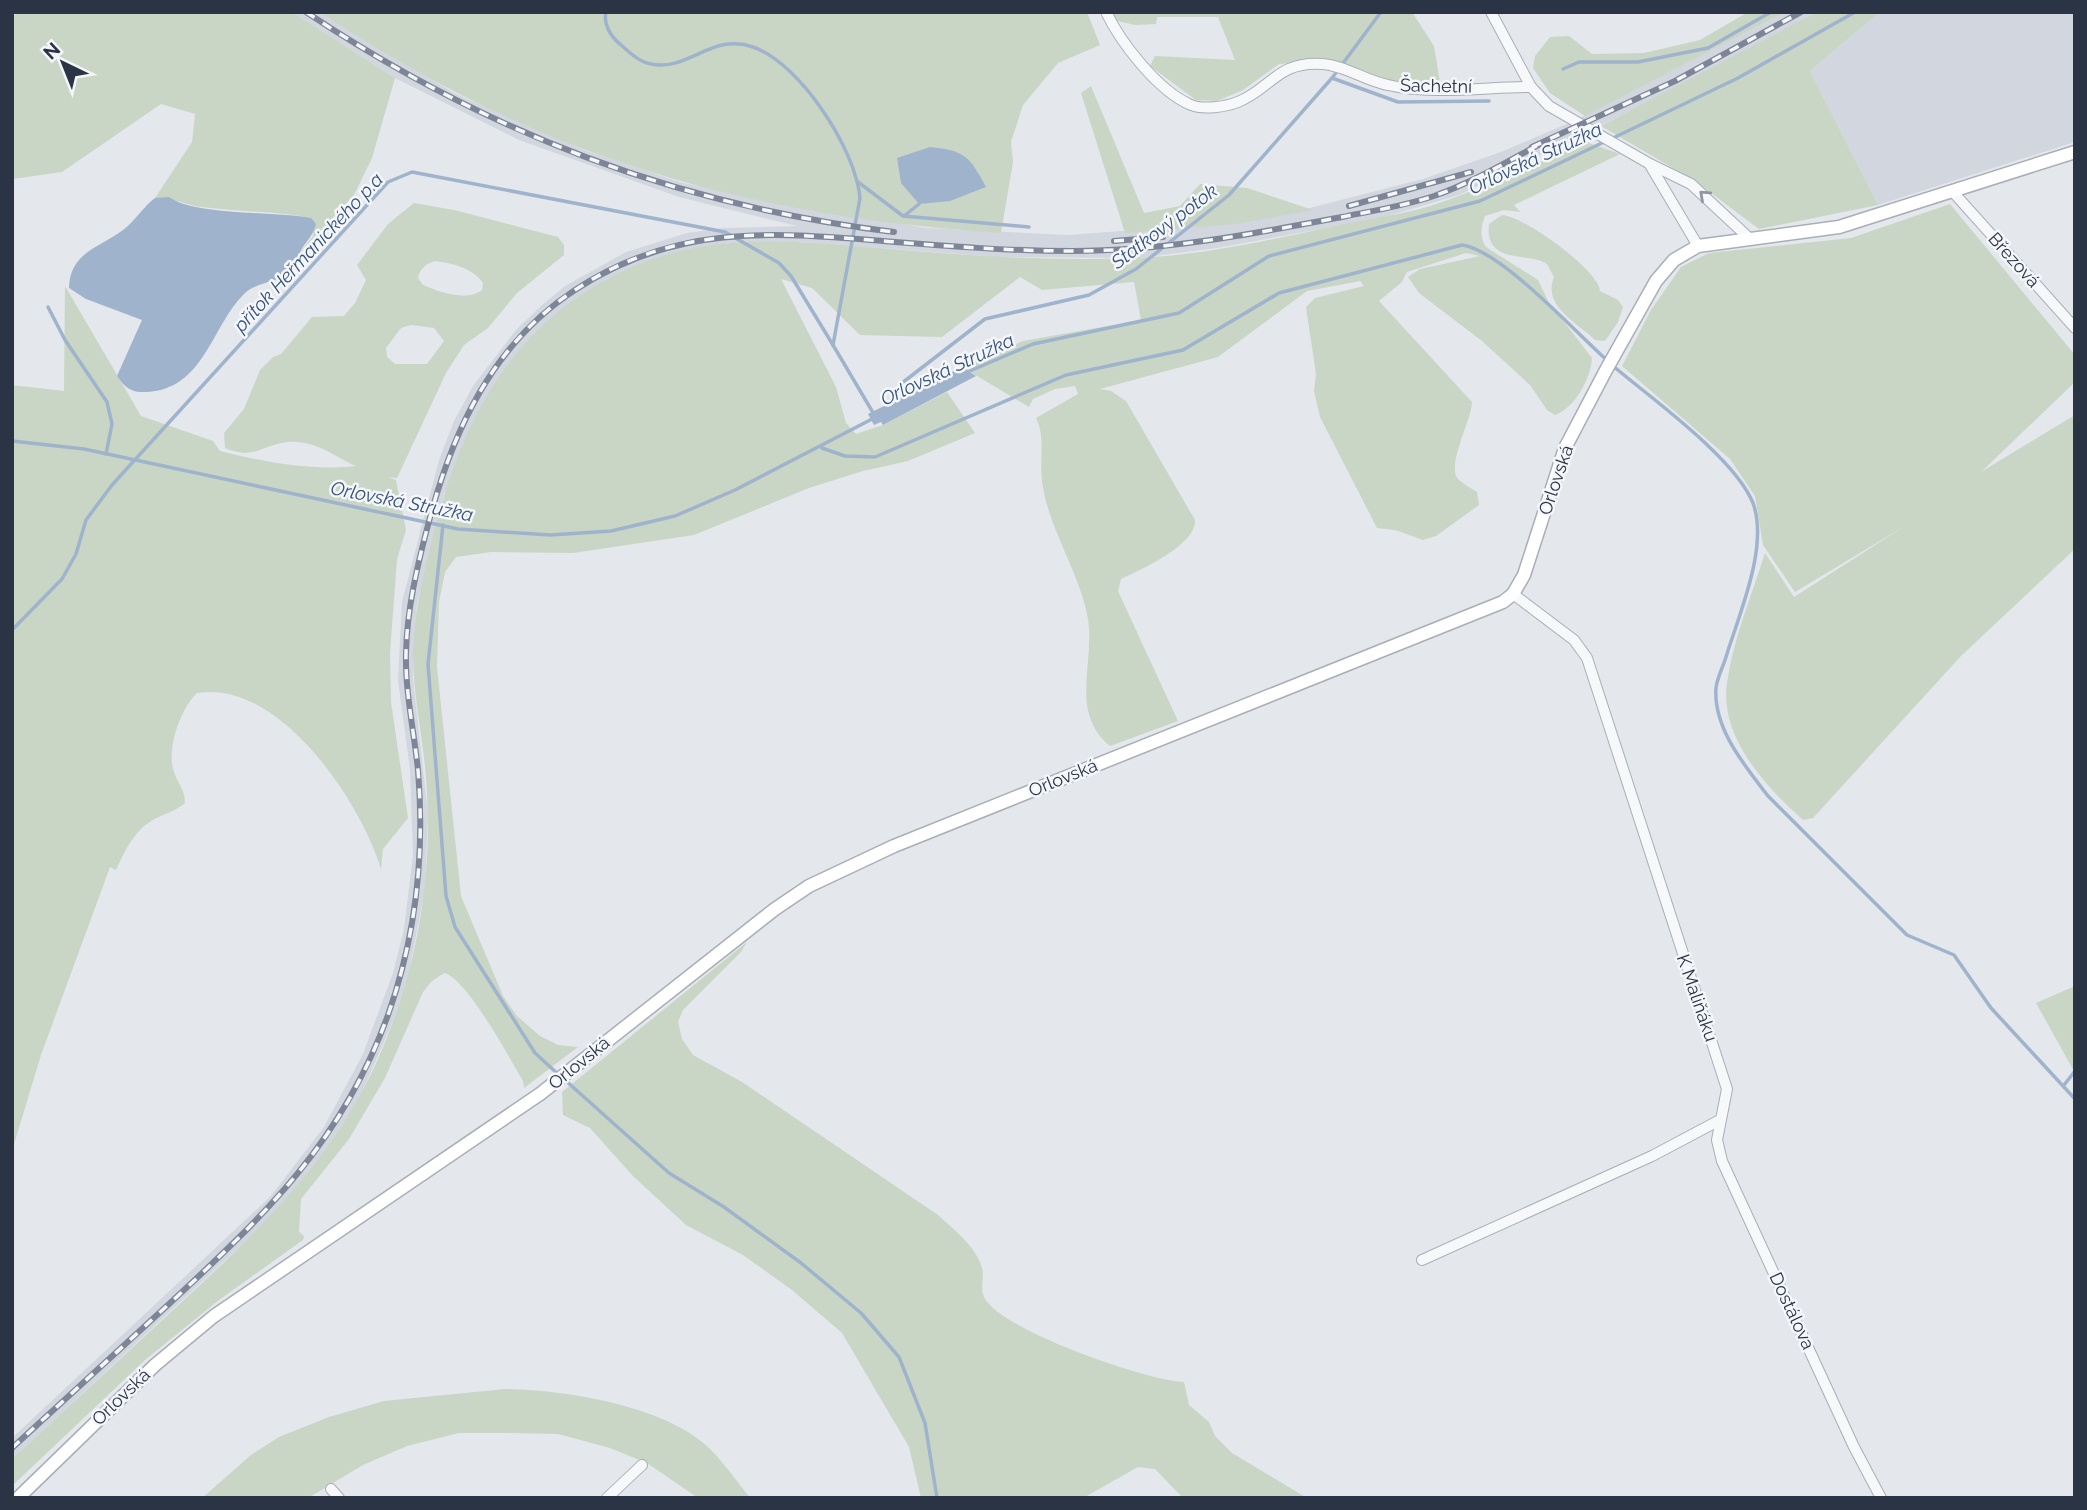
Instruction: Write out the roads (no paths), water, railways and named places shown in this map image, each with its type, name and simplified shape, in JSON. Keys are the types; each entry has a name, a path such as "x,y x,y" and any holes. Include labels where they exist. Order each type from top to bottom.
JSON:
{"main road":[{"name":"Orlovská","path":"18,1498 146,1373 214,1316 569,1073 741,933 809,886 841,870 1100,763 1476,615 1513,594 1533,552 1561,458 1606,370 1663,272 1674,260 1698,246 1839,227 2075,152"}],"street":[{"name":"Šachetní","path":"1106,12 1129,50 1166,89 1192,106 1217,107 1239,102 1282,71 1294,66 1324,64 1387,85 1408,88 1531,87"},
{"path":"1491,12 1531,87 1561,115 1691,184 1749,238"},
{"path":"1650,164 1698,246"},
{"name":"Březová","path":"1953,192 2075,328"},
{"name":"K Maliňáku","path":"1513,594 1574,640 1587,658 1727,1089 1718,1121"},
{"path":"1422,1259 1652,1156 1718,1121"},
{"name":"Dostálova","path":"1718,1121 1717,1140 1722,1161 1854,1447 1881,1498"},
{"path":"607,1498 642,1465"},
{"path":"331,1489 339,1498"}],"water":[{"path":"930,147 959,153 965,157 986,187 950,201 919,204 901,183 897,158"},
{"path":"169,197 181,203 216,210 311,218 316,224 292,271 244,294 194,368 182,380 166,388 137,392 126,387 117,376 142,320 86,299 69,288 74,266 87,252 123,230 155,198"},
{"path":"962,367 976,376 883,425 881,422 874,425 868,414"}],"waterway":[{"path":"606,12 608,30 642,61 664,65 677,63 725,44 753,47 771,56 789,71 823,110 848,156 860,198 833,345 875,416"},
{"name":"Statkový potok","path":"887,406 902,383 985,319 1089,295 1136,269 1229,195 1332,78 1381,12"},
{"path":"1563,69 1579,62 1638,62 1708,48 1771,12"},
{"name":"Orlovská Stružka","path":"1611,139 1738,78 1855,12"},
{"path":"1332,78 1398,102 1489,101"},
{"name":"Orlovská Stružka","path":"965,373 1033,344 1179,313 1269,256 1480,201 1604,142"},
{"name":"přítok Heřmanického p.a","path":"12,630 62,579 76,554 86,520 112,485 388,182 412,172 725,232 779,263 791,276 833,345"},
{"path":"858,182 903,216 1029,227"},
{"path":"904,216 919,204"},
{"path":"822,448 845,456 875,457 1066,375 1183,350 1279,293 1462,245 1478,250 1497,261 1538,294 1608,361"},
{"path":"48,307 65,340 107,402 112,424 106,454"},
{"path":"1613,366 1711,448 1729,467 1753,503 1757,520 1755,560 1716,688 1720,718 1732,746 1768,796 1907,935 1954,955 1991,1008 2075,1099"},
{"name":"Orlovská Stružka","path":"12,441 84,449 458,529 550,535 611,531 675,516 735,490 874,418"},
{"path":"443,525 428,664 446,896 455,927 535,1053 559,1075"},
{"path":"2064,1085 2075,1071"},
{"path":"565,1080 669,1173 724,1207 801,1263 861,1313 899,1357 925,1423 937,1498"}],"railway":[{"path":"306,12 445,94 515,128 587,158 661,183 736,203 814,220 894,232"},
{"path":"1532,147 1675,81 1801,12"},
{"path":"12,1448 238,1239 269,1206 324,1139 369,1060 398,985 416,894 420,801 406,653 410,604 420,557 438,490 463,424 498,364 520,336 546,312 575,290 612,269 649,253 687,243 762,235 1048,251 1174,245 1275,229 1423,200 1475,179 1540,144"},
{"path":"1349,206 1471,172"},
{"path":"1114,241 1163,237"}]}
